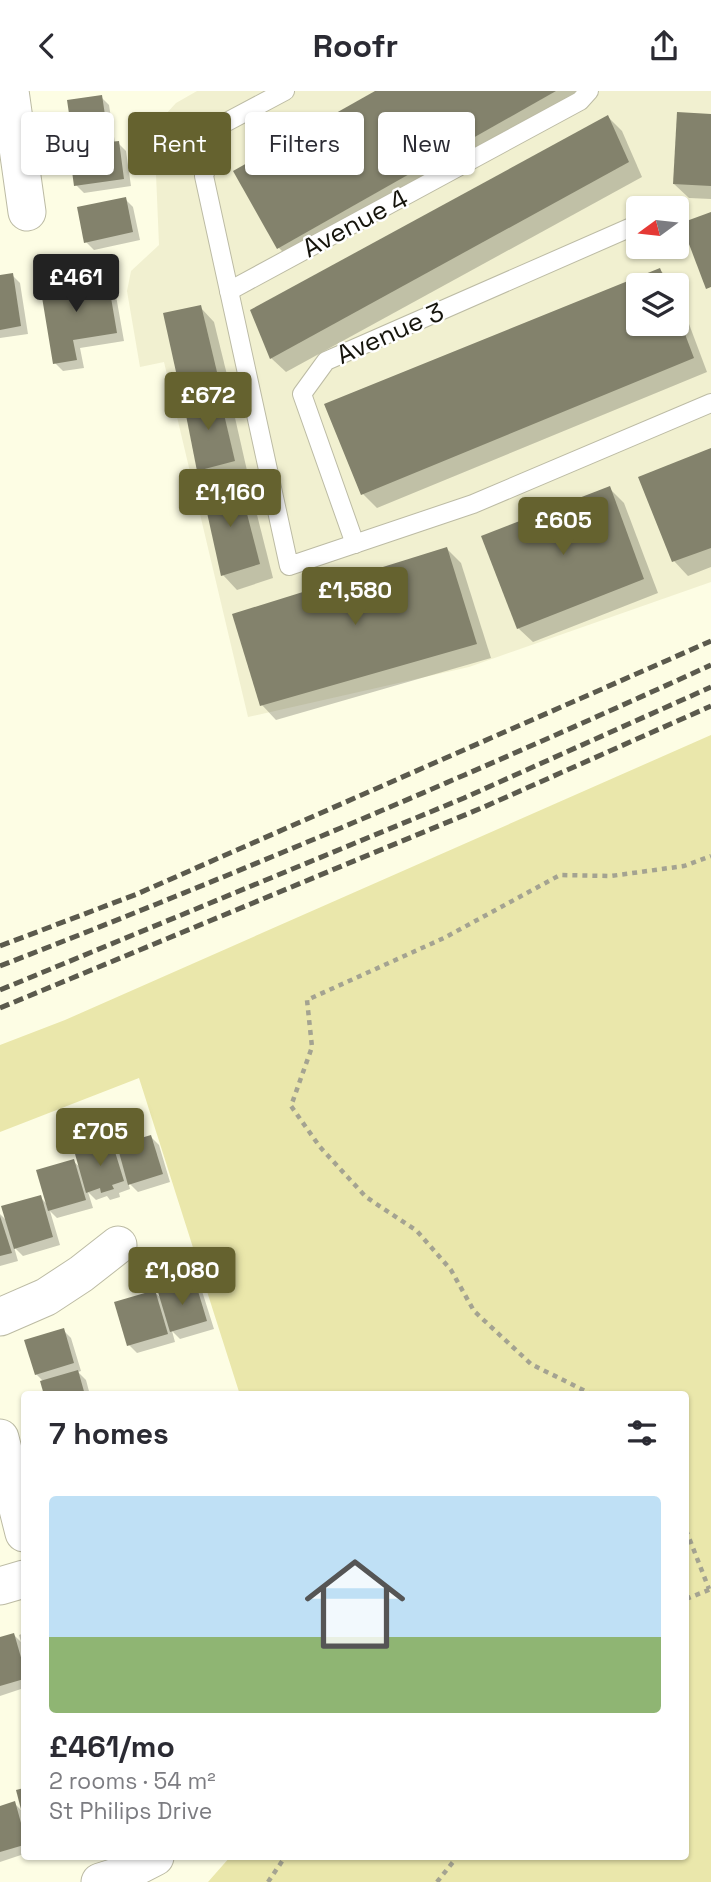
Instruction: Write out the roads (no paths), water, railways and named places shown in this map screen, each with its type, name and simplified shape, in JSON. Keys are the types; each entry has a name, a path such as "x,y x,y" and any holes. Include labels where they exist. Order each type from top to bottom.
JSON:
{"street":[{"path":"10,91 17,192"},
{"path":"0,1317 46,1297 81,1275 118,1245"},
{"path":"0,1438 21,1521"},
{"path":"0,1586 21,1580"},
{"path":"111,1880 149,1860"}],"lane":[{"path":"285,91 221,125 204,176 289,566 473,504 711,403"},
{"name":"Avenue 4","path":"229,291 580,101 589,91"},
{"name":"Avenue 3","path":"355,544 302,394 326,361 626,229"}],"railway":[{"path":"0,946 137,894 711,641"},
{"path":"0,966 358,821 711,665"},
{"path":"0,990 464,798 711,687"},
{"path":"0,1008 484,807 711,706"}]}
